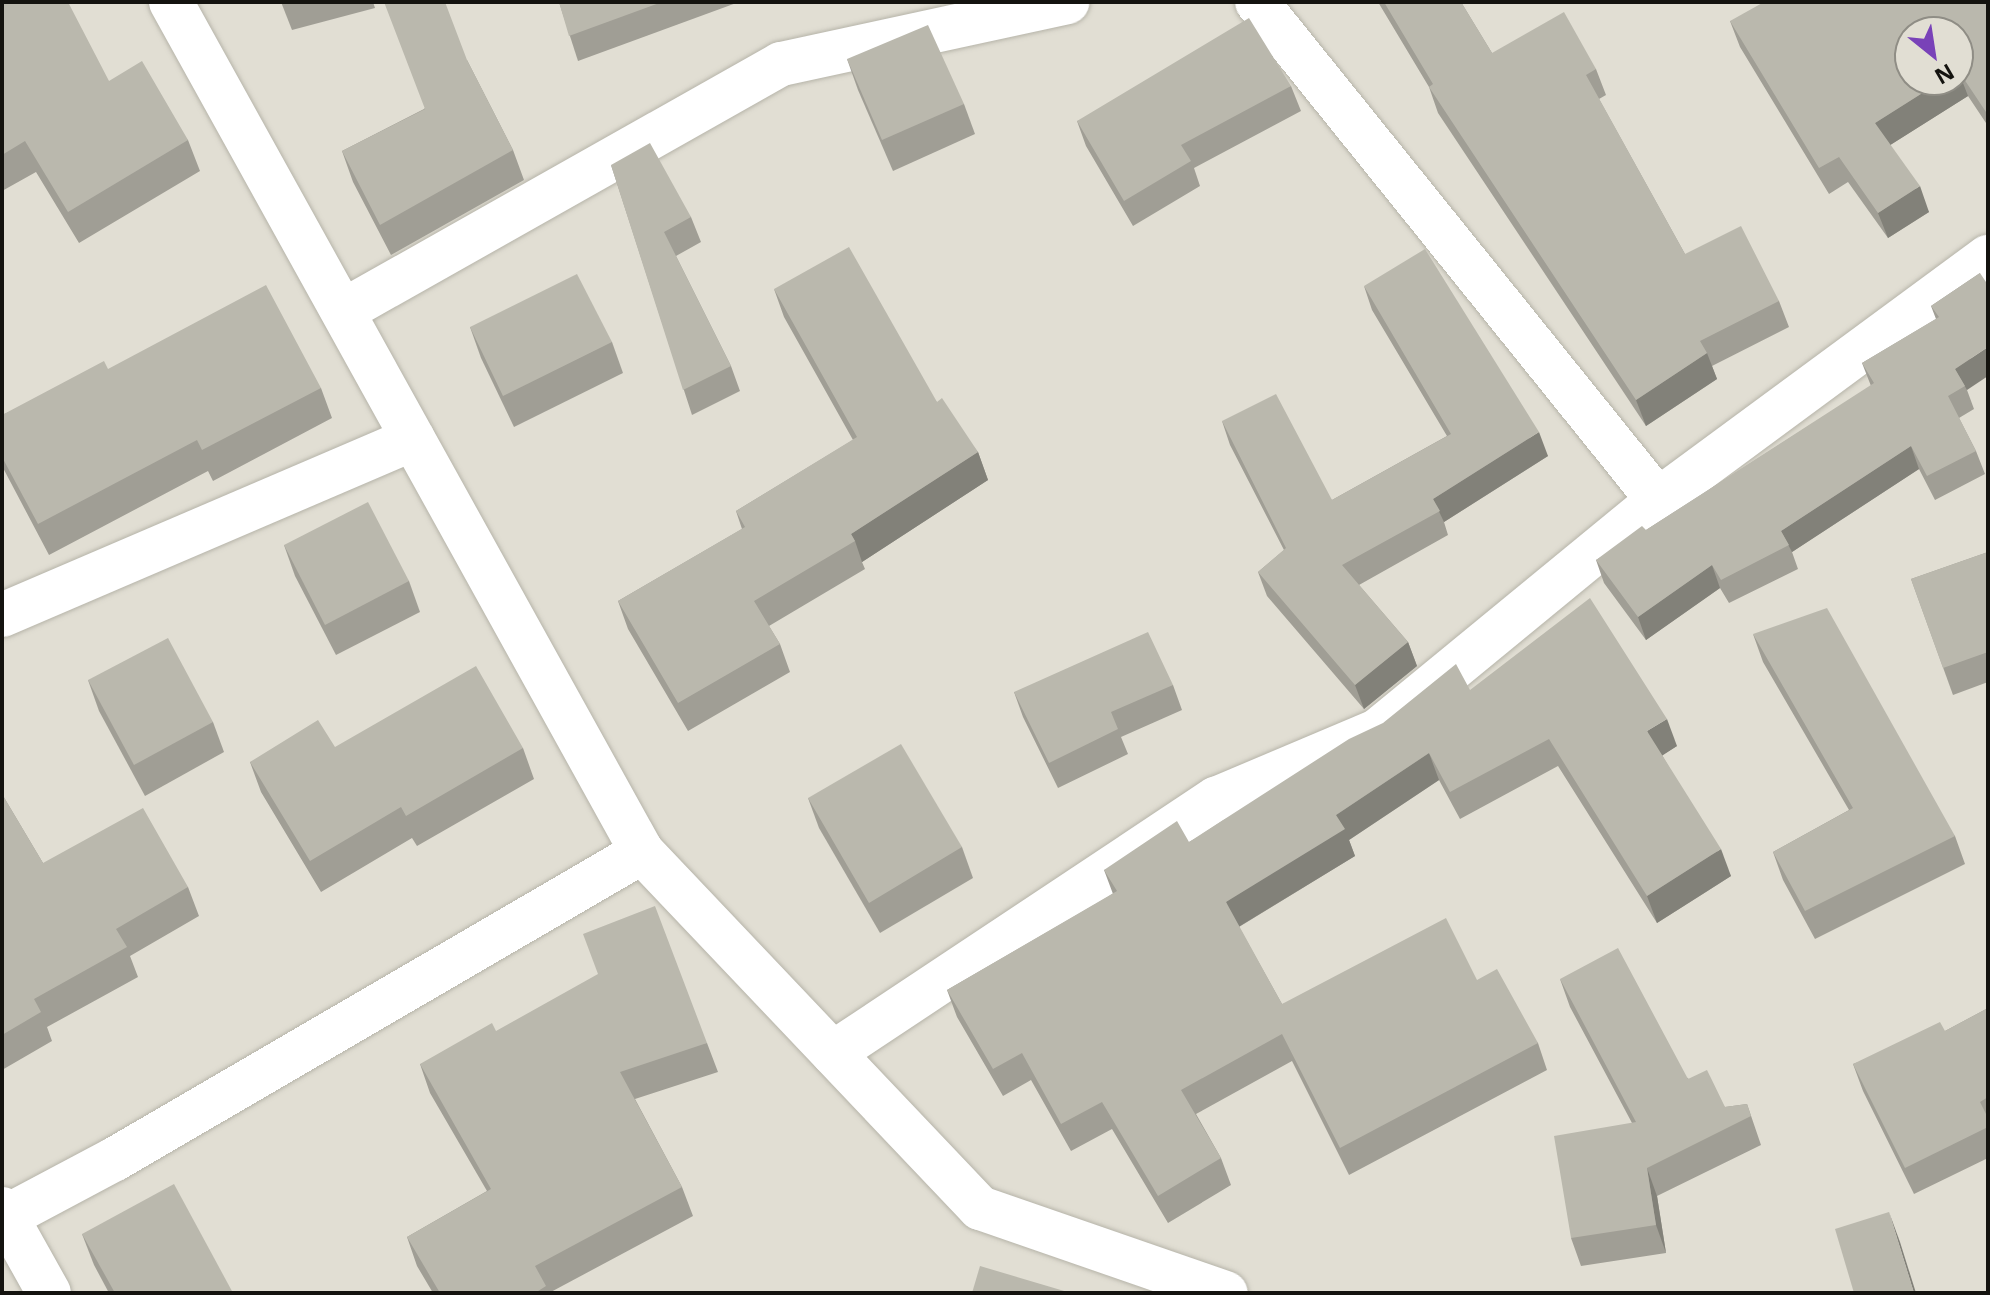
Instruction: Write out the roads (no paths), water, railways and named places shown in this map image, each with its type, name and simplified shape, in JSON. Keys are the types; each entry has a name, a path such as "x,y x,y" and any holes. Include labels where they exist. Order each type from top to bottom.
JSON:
{"street":[{"path":"171,2 642,852 980,1208 1226,1293"},
{"path":"343,311 781,64 1067,2"},
{"path":"1257,2 1658,500"},
{"path":"833,1053 1216,799 1377,731 1658,500 1988,257"},
{"path":"2,615 413,439"},
{"path":"49,1293 3,1215 642,852"}]}
